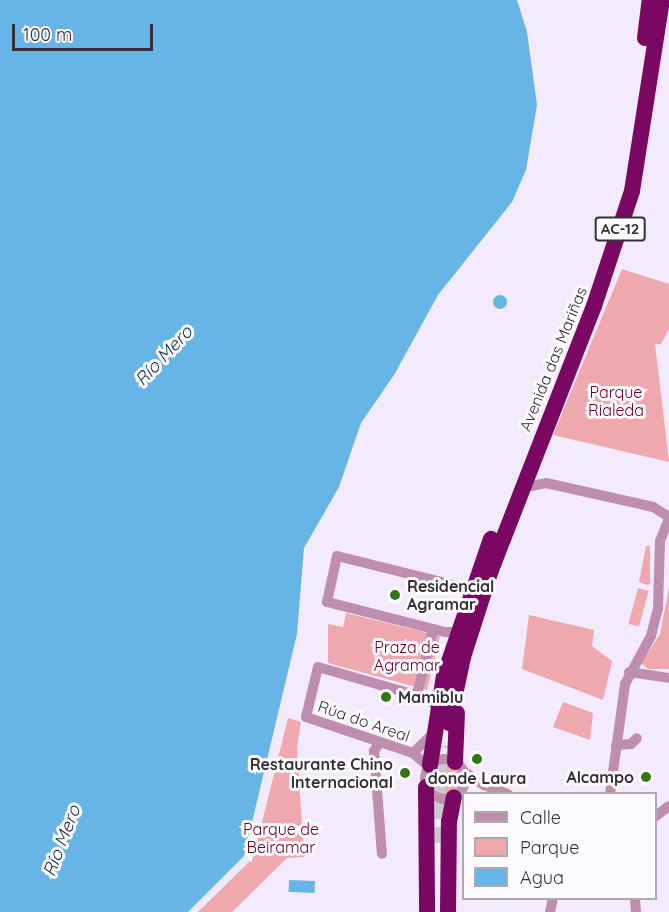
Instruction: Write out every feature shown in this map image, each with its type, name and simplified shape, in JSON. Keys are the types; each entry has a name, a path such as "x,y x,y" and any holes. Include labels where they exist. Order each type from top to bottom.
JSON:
{"highway":[{"name":"Avenida das Mariñas","path":"441,722 472,604 537,438 606,244 627,170 650,0"},
{"name":"Avenida das Mariñas","path":"537,438 594,306 632,191 662,0"},
{"name":"AC-12","path":"459,766 455,723 470,650 526,487 537,438"},
{"name":"AC-12","path":"430,766 458,632 471,594 537,438"},
{"path":"426,787 427,912"},
{"path":"448,912 449,822 458,793"},
{"path":"434,912 439,843 443,912"}],"street":[{"path":"526,487 546,483 653,507 669,518 660,541 658,608 651,636 630,672 616,745 610,792"},
{"path":"458,632 433,629 327,603 337,556 461,587 471,594"},
{"path":"433,629 417,695 433,701 441,722"},
{"name":"Rúa do Areal","path":"417,695 318,668 306,717 413,753 430,766"},
{"path":"630,672 669,678"},
{"name":"Rúa do Areal","path":"413,753 441,722"},
{"path":"616,745 631,744 637,738"},
{"path":"381,742 374,751 382,854"},
{"path":"484,785 438,798 426,787 430,766 441,760 459,766 484,785 503,792"},
{"path":"458,793 459,766"},
{"path":"657,815 669,806"}],"green space":[{"name":"Parque Rialeda","path":"622,269 669,284 669,329 661,344 655,344 669,462 553,435"},
{"path":"646,546 650,546 650,584 647,585 639,582"},
{"path":"638,588 649,591 639,627 628,624"},
{"path":"669,588 669,669 648,669 641,663 660,634"},
{"name":"Praza de Agramar","path":"346,613 440,636 427,690 328,663 328,624 343,627"},
{"path":"529,615 594,630 592,646 612,661 603,700 522,669"},
{"path":"563,702 593,713 590,740 553,727"},
{"name":"Parque de Beiramar","path":"288,718 301,722 297,748 304,857 287,858 232,912 198,912 253,858"},
{"path":"444,763 455,768 460,779 455,790 444,795 433,790 428,779 433,768"}],"water":[{"name":"Río Mero","path":"0,0 517,0 527,32 537,105 526,170 512,202 438,295 394,375 361,423 339,487 304,548 297,634 244,856 188,912 0,912"},
{"path":"500,295 505,297 507,302 505,307 500,309 495,307 493,302 495,297"},
{"path":"289,880 315,881 315,893 289,892"}],"tunnel":[{"path":"434,843 440,745"}],"place":[{"name":"Residencial Agramar","path":"395,595"},
{"name":"Mamiblu","path":"386,697"},
{"name":"donde Laura","path":"477,759"},
{"name":"Restaurante Chino Internacional","path":"405,773"},
{"name":"Alcampo","path":"646,777"}]}
